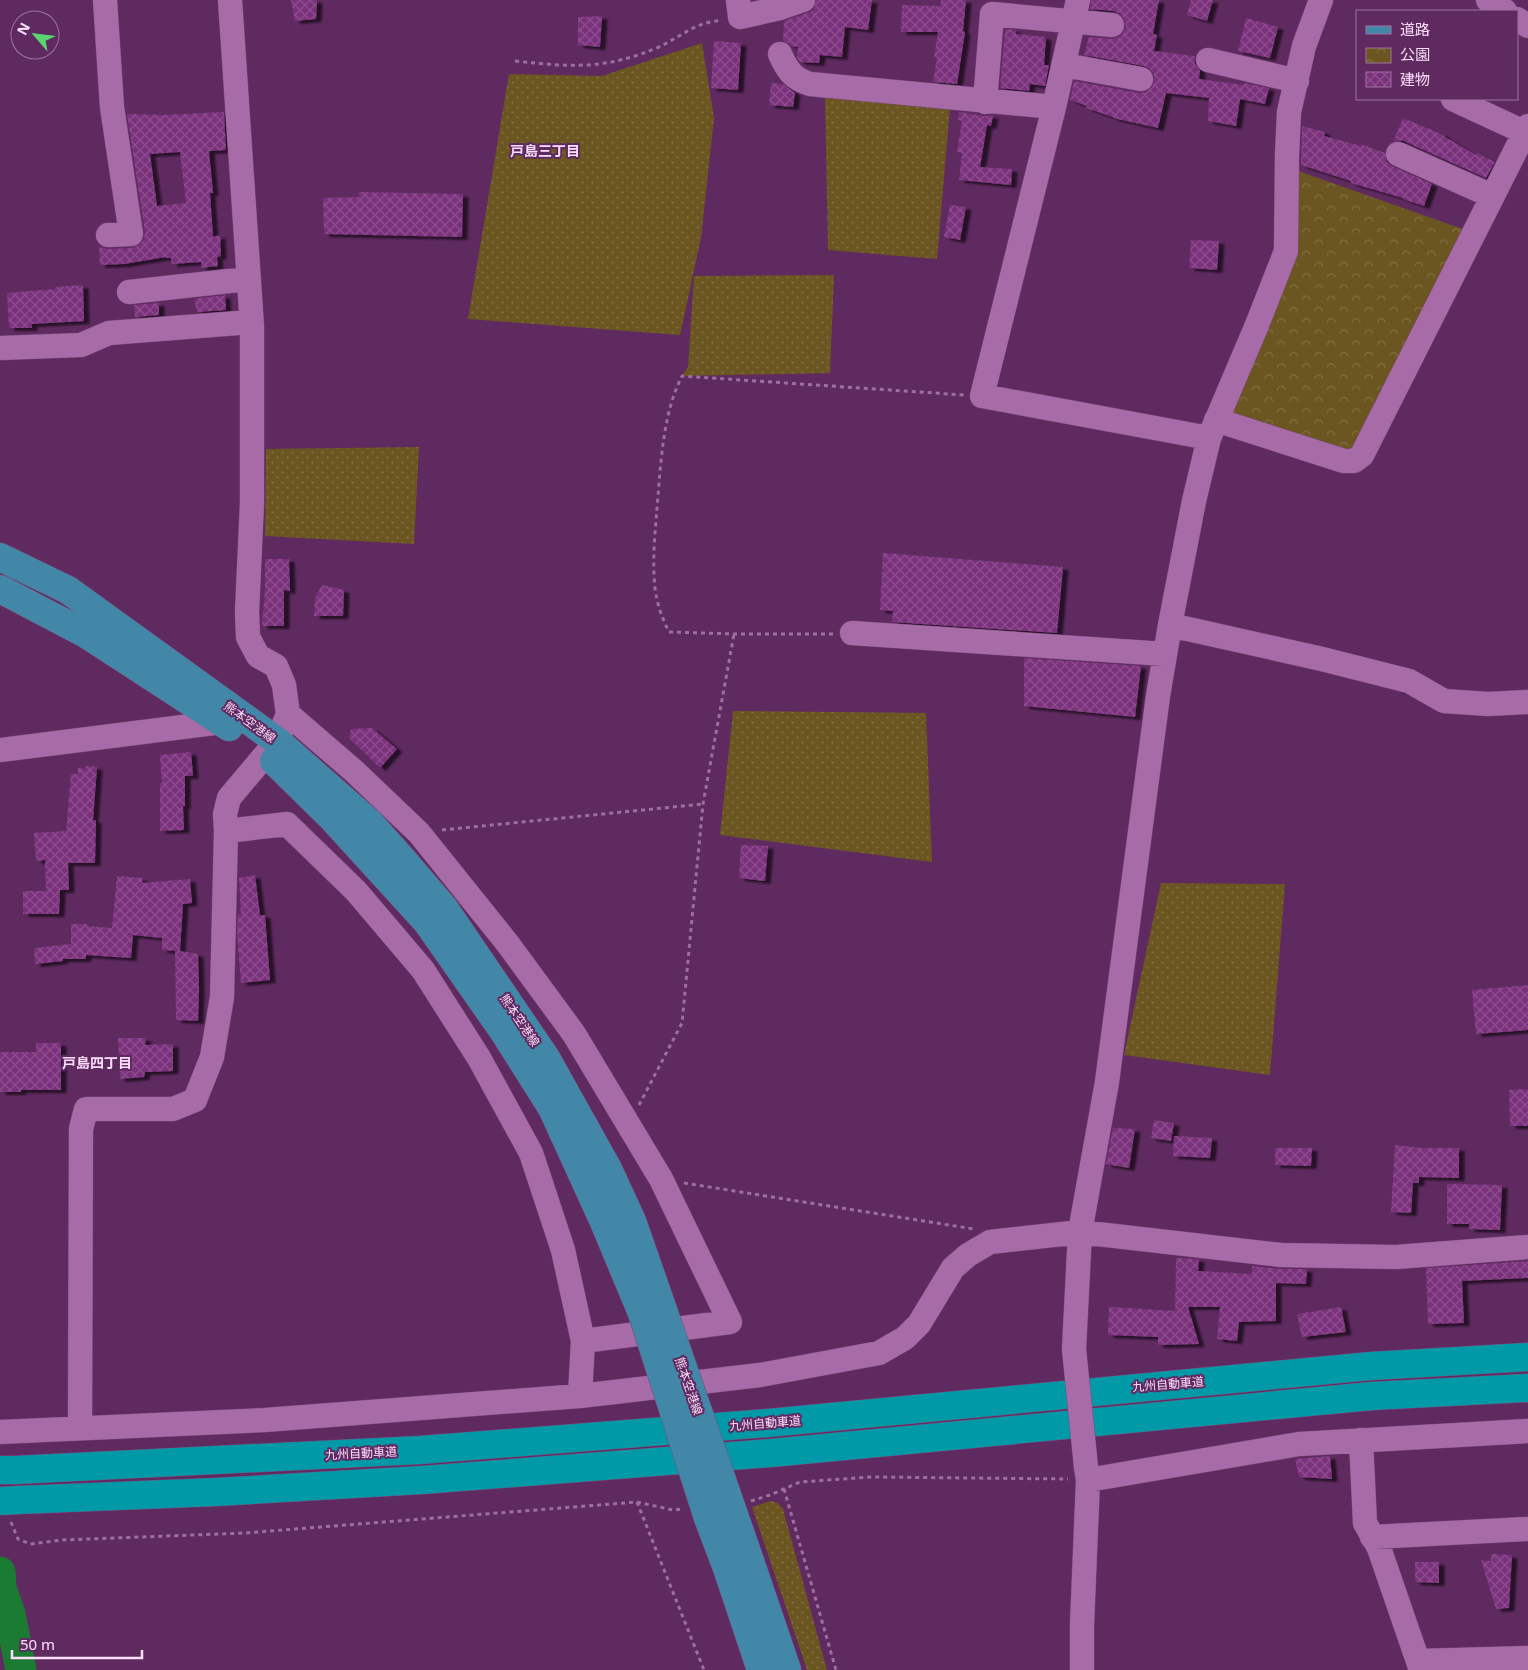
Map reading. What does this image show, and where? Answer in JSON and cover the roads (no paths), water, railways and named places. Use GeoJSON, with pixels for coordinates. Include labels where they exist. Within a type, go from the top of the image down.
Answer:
{"type":"FeatureCollection","features":[{"type":"Feature","properties":{"kind":"highway","name":"九州自動車道"},"geometry":{"type":"LineString","coordinates":[[7,1470],[420,1450],[768,1423],[1371,1366],[1528,1358]]}},
{"type":"Feature","properties":{"kind":"highway"},"geometry":{"type":"LineString","coordinates":[[9,1505],[422,1480],[772,1453],[1372,1396],[1528,1388]]}},
{"type":"Feature","properties":{"kind":"main road","name":"熊本空港線"},"geometry":{"type":"LineString","coordinates":[[0,557],[68,590],[370,823],[444,908],[541,1050],[608,1169],[632,1222],[652,1312],[739,1566],[787,1670]]}},
{"type":"Feature","properties":{"kind":"main road","name":"熊本空港線"},"geometry":{"type":"LineString","coordinates":[[0,589],[86,634],[192,704],[233,719]]}},
{"type":"Feature","properties":{"kind":"main road","name":"熊本空港線"},"geometry":{"type":"LineString","coordinates":[[739,1566],[761,1670]]}},
{"type":"Feature","properties":{"kind":"street"},"geometry":{"type":"LineString","coordinates":[[105,0],[112,107],[132,234],[108,235]]}},
{"type":"Feature","properties":{"kind":"street"},"geometry":{"type":"LineString","coordinates":[[80,1428],[81,1128],[86,1109],[173,1109],[195,1100],[212,1057],[222,998],[225,814],[229,798],[272,747],[288,714],[284,685],[276,666],[258,656],[248,638],[247,612],[253,430],[251,322],[230,0]]}},
{"type":"Feature","properties":{"kind":"street"},"geometry":{"type":"LineString","coordinates":[[739,8],[780,8],[802,0]]}},
{"type":"Feature","properties":{"kind":"street"},"geometry":{"type":"LineString","coordinates":[[1082,1670],[1087,1473],[1074,1349],[1080,1232],[1108,1082],[1158,696],[1194,501],[1213,429],[1286,251],[1287,146],[1290,112],[1304,46],[1321,0]]}},
{"type":"Feature","properties":{"kind":"street"},"geometry":{"type":"LineString","coordinates":[[1488,0],[1503,10]]}},
{"type":"Feature","properties":{"kind":"street"},"geometry":{"type":"LineString","coordinates":[[1076,10],[1054,107],[982,396],[1213,429],[1344,461],[1354,461],[1362,455],[1526,129],[1455,100]]}},
{"type":"Feature","properties":{"kind":"street"},"geometry":{"type":"LineString","coordinates":[[985,102],[992,14],[1076,10],[1112,25]]}},
{"type":"Feature","properties":{"kind":"street"},"geometry":{"type":"LineString","coordinates":[[780,54],[789,72],[795,78],[810,84],[1054,107]]}},
{"type":"Feature","properties":{"kind":"street"},"geometry":{"type":"LineString","coordinates":[[1208,60],[1297,81]]}},
{"type":"Feature","properties":{"kind":"street"},"geometry":{"type":"LineString","coordinates":[[1064,65],[1141,79]]}},
{"type":"Feature","properties":{"kind":"street"},"geometry":{"type":"LineString","coordinates":[[1398,154],[1492,196]]}},
{"type":"Feature","properties":{"kind":"street"},"geometry":{"type":"LineString","coordinates":[[129,292],[248,280]]}},
{"type":"Feature","properties":{"kind":"street"},"geometry":{"type":"LineString","coordinates":[[0,348],[82,345],[109,333],[251,322]]}},
{"type":"Feature","properties":{"kind":"street"},"geometry":{"type":"LineString","coordinates":[[1170,625],[1322,659],[1409,681],[1444,701],[1488,704],[1528,702]]}},
{"type":"Feature","properties":{"kind":"street"},"geometry":{"type":"LineString","coordinates":[[852,633],[1165,654]]}},
{"type":"Feature","properties":{"kind":"street"},"geometry":{"type":"LineString","coordinates":[[288,714],[354,771],[419,833],[508,944],[574,1034],[661,1179],[730,1322],[583,1341]]}},
{"type":"Feature","properties":{"kind":"street"},"geometry":{"type":"LineString","coordinates":[[0,750],[233,719]]}},
{"type":"Feature","properties":{"kind":"street"},"geometry":{"type":"LineString","coordinates":[[226,830],[287,824],[356,891],[423,970],[479,1058],[531,1153],[563,1250],[583,1341],[580,1396]]}},
{"type":"Feature","properties":{"kind":"street"},"geometry":{"type":"LineString","coordinates":[[0,1432],[265,1420],[580,1396],[760,1375],[879,1354],[905,1338],[919,1324],[953,1268],[968,1255],[990,1242],[1080,1232],[1281,1255],[1396,1257],[1528,1247]]}},
{"type":"Feature","properties":{"kind":"street"},"geometry":{"type":"LineString","coordinates":[[1087,1473],[1299,1444],[1528,1431]]}},
{"type":"Feature","properties":{"kind":"street"},"geometry":{"type":"LineString","coordinates":[[1361,1440],[1365,1523],[1379,1548],[1420,1665],[1528,1658]]}},
{"type":"Feature","properties":{"kind":"street"},"geometry":{"type":"LineString","coordinates":[[1372,1537],[1528,1529]]}},
{"type":"Feature","properties":{"kind":"waterway"},"geometry":{"type":"LineString","coordinates":[[0,1572],[1,1588],[10,1614],[21,1670]]}},
{"type":"Feature","properties":{"kind":"district","name":"戸島三丁目"},"geometry":{"type":"Point","coordinates":[545,150]}},
{"type":"Feature","properties":{"kind":"district","name":"戸島四丁目"},"geometry":{"type":"Point","coordinates":[97,1062]}}]}
